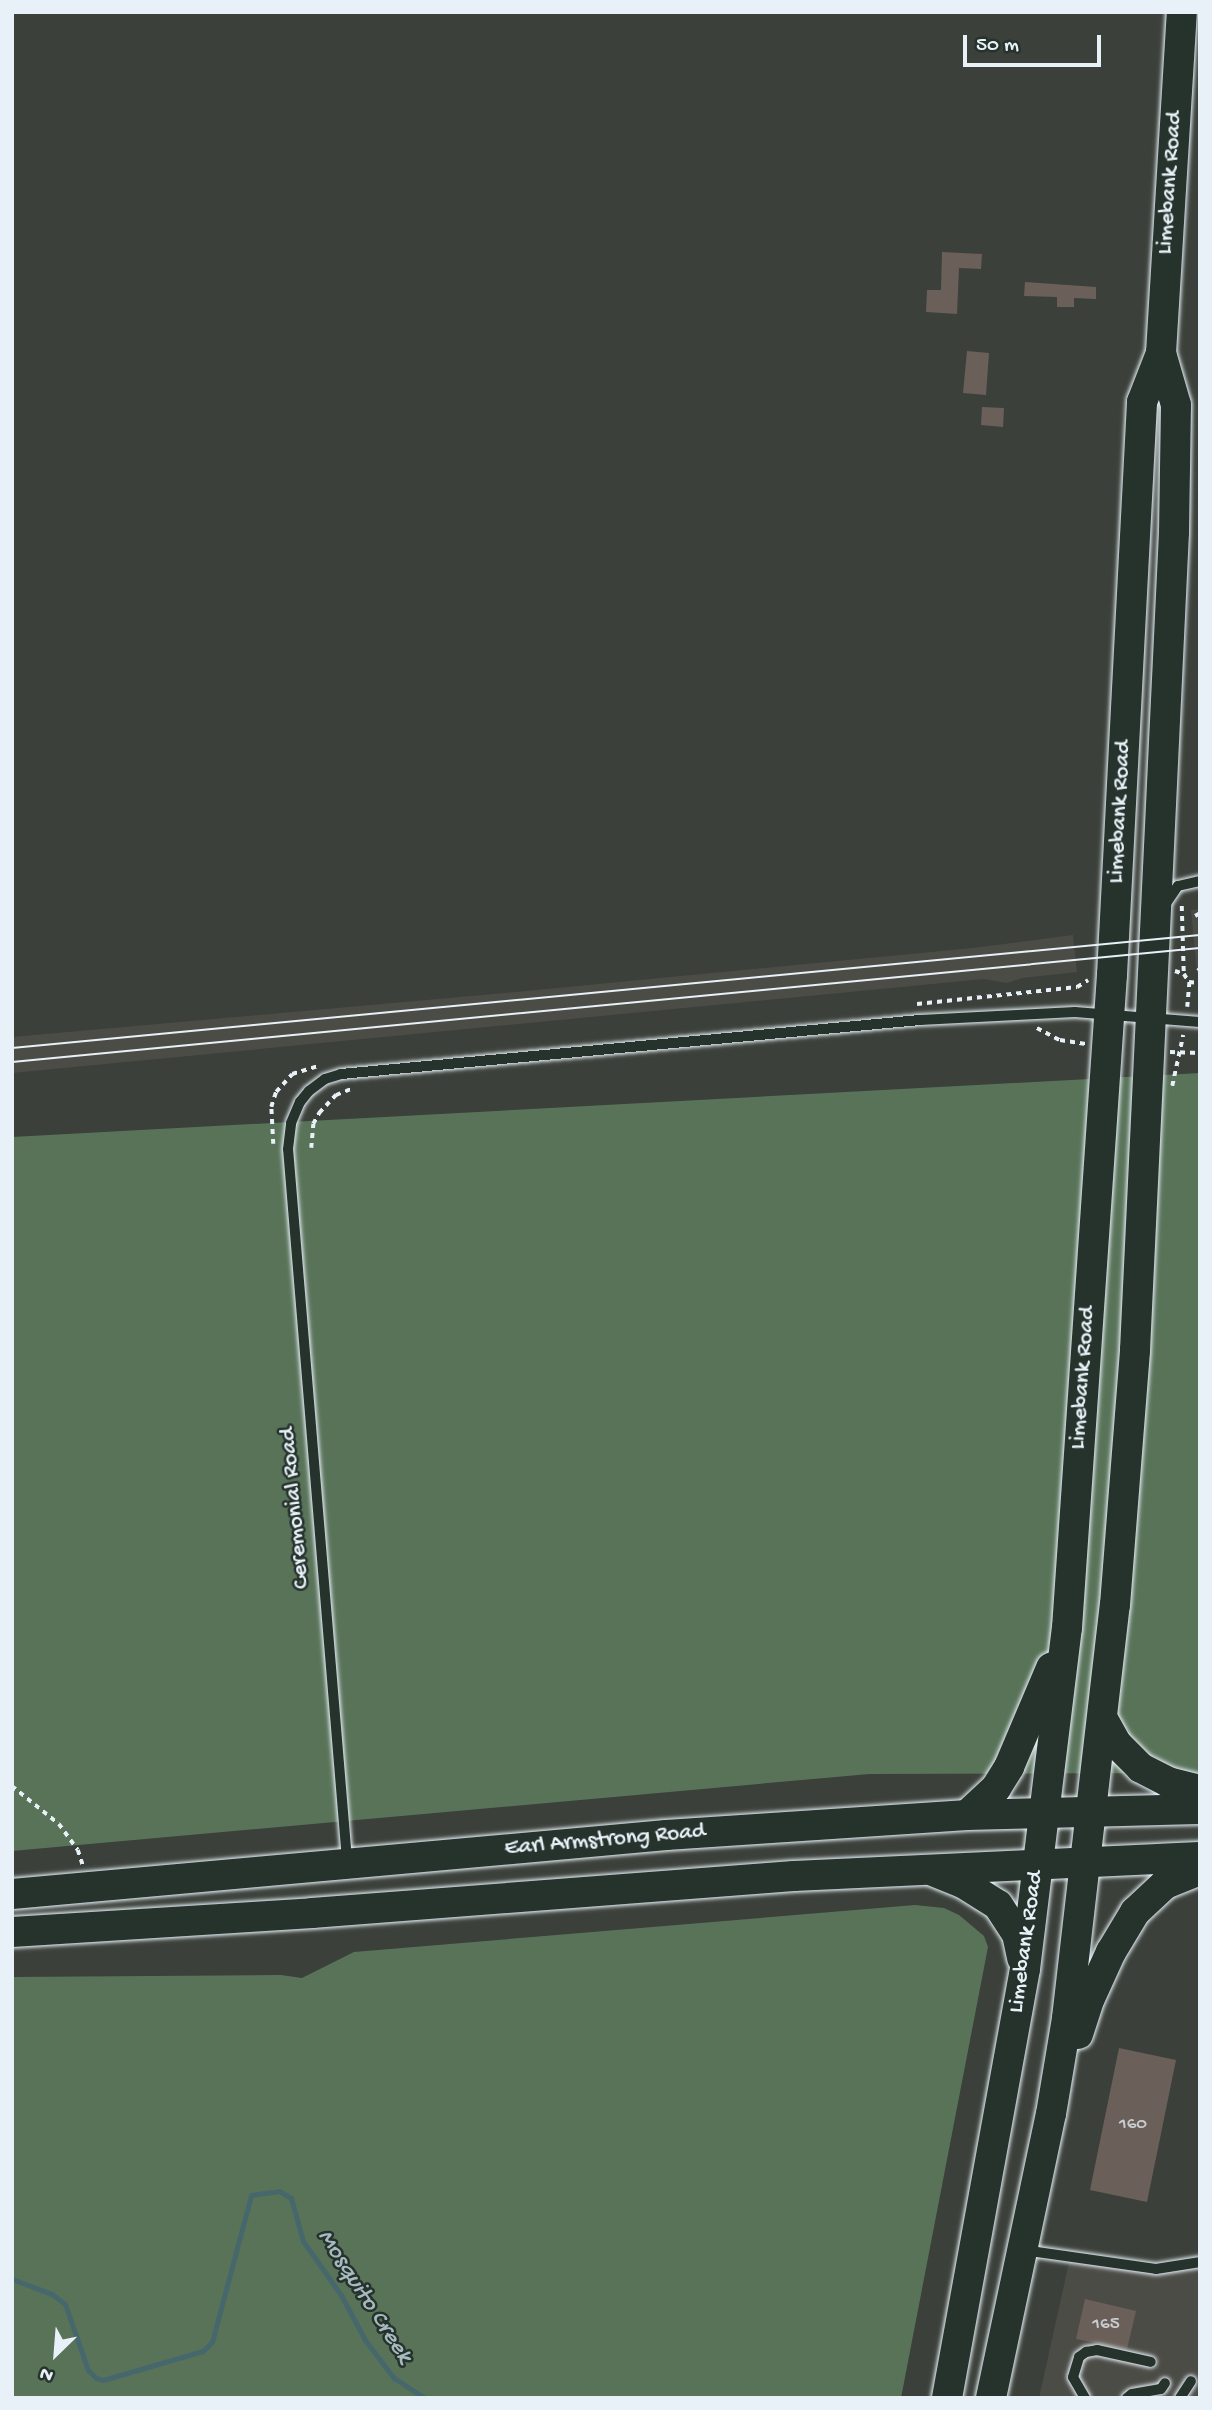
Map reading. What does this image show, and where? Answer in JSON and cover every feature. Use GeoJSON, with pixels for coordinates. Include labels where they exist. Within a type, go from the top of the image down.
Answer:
{"type":"FeatureCollection","features":[{"type":"Feature","properties":{"kind":"main road","name":"Limebank Road"},"geometry":{"type":"LineString","coordinates":[[947,2398],[1025,1969],[1067,1628],[1109,1013],[1142,402],[1161,353],[1182,12]]}},
{"type":"Feature","properties":{"kind":"main road","name":"Limebank Road"},"geometry":{"type":"LineString","coordinates":[[991,2398],[1051,2114],[1087,1861],[1104,1721],[1135,1350],[1174,546],[1176,418],[1170,380],[1161,353]]}},
{"type":"Feature","properties":{"kind":"main road"},"geometry":{"type":"LineString","coordinates":[[967,1815],[996,1788],[1009,1768],[1031,1723],[1067,1628]]}},
{"type":"Feature","properties":{"kind":"main road"},"geometry":{"type":"LineString","coordinates":[[1104,1721],[1116,1744],[1141,1768],[1168,1782],[1200,1790]]}},
{"type":"Feature","properties":{"kind":"main road","name":"Earl Armstrong Road"},"geometry":{"type":"LineString","coordinates":[[12,1894],[608,1839],[967,1815],[1200,1809]]}},
{"type":"Feature","properties":{"kind":"main road"},"geometry":{"type":"LineString","coordinates":[[12,1931],[923,1868],[1200,1857]]}},
{"type":"Feature","properties":{"kind":"main road"},"geometry":{"type":"LineString","coordinates":[[923,1868],[964,1883],[998,1905],[1017,1934],[1025,1969]]}},
{"type":"Feature","properties":{"kind":"main road"},"geometry":{"type":"LineString","coordinates":[[1051,2114],[1090,1998],[1111,1952],[1135,1912],[1165,1884],[1200,1870]]}},
{"type":"Feature","properties":{"kind":"lane"},"geometry":{"type":"LineString","coordinates":[[1155,930],[1166,903],[1182,884],[1200,881]]}},
{"type":"Feature","properties":{"kind":"lane","name":"Ceremonial Road"},"geometry":{"type":"LineString","coordinates":[[347,1863],[288,1149],[291,1123],[303,1096],[325,1079],[341,1074],[920,1020],[1075,1012],[1200,1022]]}},
{"type":"Feature","properties":{"kind":"lane"},"geometry":{"type":"LineString","coordinates":[[1022,2250],[1156,2269],[1200,2262]]}},
{"type":"Feature","properties":{"kind":"lane"},"geometry":{"type":"LineString","coordinates":[[1085,2398],[1073,2377],[1079,2357],[1086,2352],[1097,2350],[1151,2361]]}},
{"type":"Feature","properties":{"kind":"lane"},"geometry":{"type":"LineString","coordinates":[[1180,2398],[1191,2381]]}},
{"type":"Feature","properties":{"kind":"lane"},"geometry":{"type":"LineString","coordinates":[[1127,2398],[1160,2389],[1165,2383]]}},
{"type":"Feature","properties":{"kind":"path"},"geometry":{"type":"LineString","coordinates":[[1182,884],[1184,974],[1189,982],[1189,990]]}},
{"type":"Feature","properties":{"kind":"path"},"geometry":{"type":"LineString","coordinates":[[1178,971],[1184,974]]}},
{"type":"Feature","properties":{"kind":"path"},"geometry":{"type":"LineString","coordinates":[[1189,982],[1200,983]]}},
{"type":"Feature","properties":{"kind":"path"},"geometry":{"type":"LineString","coordinates":[[1030,1027],[1060,1040],[1094,1045]]}},
{"type":"Feature","properties":{"kind":"path"},"geometry":{"type":"LineString","coordinates":[[1162,1051],[1200,1053]]}},
{"type":"Feature","properties":{"kind":"path"},"geometry":{"type":"LineString","coordinates":[[311,1148],[313,1124],[326,1103],[336,1095],[357,1088]]}},
{"type":"Feature","properties":{"kind":"path"},"geometry":{"type":"LineString","coordinates":[[12,1786],[59,1824],[78,1850],[90,1887]]}},
{"type":"Feature","properties":{"kind":"shaded area"},"geometry":{"type":"Polygon","coordinates":[[[1200,909],[1200,973],[1197,973],[1191,910],[1200,909]]]}},
{"type":"Feature","properties":{"kind":"shaded area"},"geometry":{"type":"Polygon","coordinates":[[[1073,935],[1077,972],[1022,978],[1007,983],[984,979],[12,1073],[12,1037],[505,993],[973,948],[1073,935]]]}},
{"type":"Feature","properties":{"kind":"shaded area"},"geometry":{"type":"Polygon","coordinates":[[[1070,2258],[1156,2269],[1200,2262],[1200,2398],[1039,2398],[1070,2258]]]}},
{"type":"Feature","properties":{"kind":"green space"},"geometry":{"type":"Polygon","coordinates":[[[1200,1073],[1200,1773],[869,1774],[12,1851],[12,1137],[1200,1073]]]}},
{"type":"Feature","properties":{"kind":"green space"},"geometry":{"type":"Polygon","coordinates":[[[915,1905],[944,1908],[959,1915],[984,1936],[988,1947],[901,2398],[12,2398],[12,1977],[281,1975],[302,1978],[354,1952],[915,1905]]]}},
{"type":"Feature","properties":{"kind":"building"},"geometry":{"type":"Polygon","coordinates":[[[942,252],[982,254],[981,269],[959,268],[957,314],[926,312],[927,290],[941,290],[942,252]]]}},
{"type":"Feature","properties":{"kind":"building"},"geometry":{"type":"Polygon","coordinates":[[[1025,282],[1096,287],[1096,299],[1074,298],[1074,307],[1057,307],[1057,297],[1024,296],[1025,282]]]}},
{"type":"Feature","properties":{"kind":"building"},"geometry":{"type":"Polygon","coordinates":[[[967,351],[989,353],[986,395],[963,393],[967,351]]]}},
{"type":"Feature","properties":{"kind":"building"},"geometry":{"type":"Polygon","coordinates":[[[982,407],[1004,408],[1003,427],[981,425],[982,407]]]}},
{"type":"Feature","properties":{"kind":"building"},"geometry":{"type":"Polygon","coordinates":[[[1119,2048],[1176,2060],[1147,2202],[1090,2190],[1119,2048]]]}},
{"type":"Feature","properties":{"kind":"building"},"geometry":{"type":"Polygon","coordinates":[[[1085,2299],[1136,2311],[1127,2349],[1076,2339],[1085,2299]]]}},
{"type":"Feature","properties":{"kind":"waterway","name":"Mosquito Creek"},"geometry":{"type":"LineString","coordinates":[[12,2279],[52,2294],[65,2304],[88,2370],[96,2378],[103,2380],[203,2351],[212,2342],[251,2195],[279,2191],[291,2198],[303,2241],[341,2295],[365,2340],[394,2378],[425,2398]]}},
{"type":"Feature","properties":{"kind":"tram line"},"geometry":{"type":"LineString","coordinates":[[12,1048],[1200,935]]}},
{"type":"Feature","properties":{"kind":"tram line"},"geometry":{"type":"LineString","coordinates":[[12,1062],[1200,948]]}}]}
